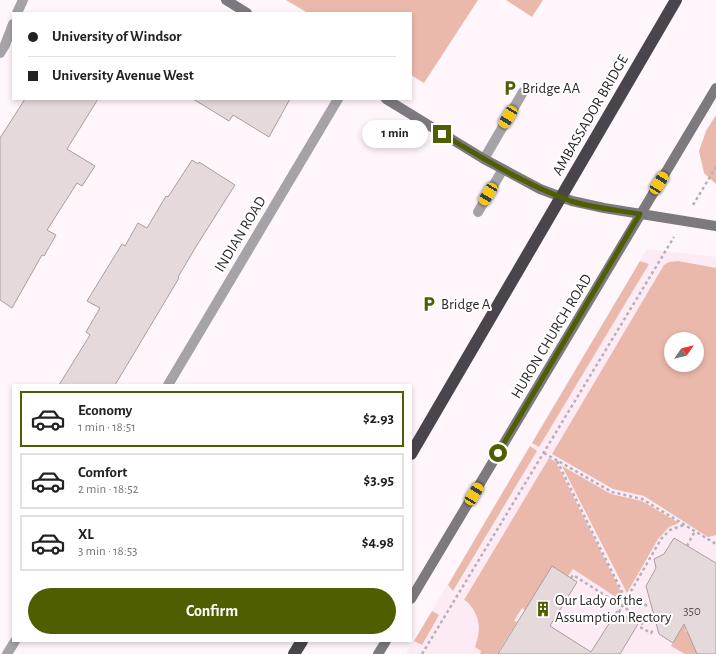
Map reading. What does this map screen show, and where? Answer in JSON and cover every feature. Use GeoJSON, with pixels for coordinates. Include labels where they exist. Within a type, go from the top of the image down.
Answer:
{"type":"FeatureCollection","features":[{"type":"Feature","properties":{"kind":"highway","name":"AMBASSADOR BRIDGE"},"geometry":{"type":"LineString","coordinates":[[412,452],[676,0]]}},
{"type":"Feature","properties":{"kind":"highway"},"geometry":{"type":"LineString","coordinates":[[294,654],[301,642]]}},
{"type":"Feature","properties":{"kind":"street"},"geometry":{"type":"LineString","coordinates":[[17,12],[23,0]]}},
{"type":"Feature","properties":{"kind":"street"},"geometry":{"type":"LineString","coordinates":[[226,0],[245,12]]}},
{"type":"Feature","properties":{"kind":"street"},"geometry":{"type":"LineString","coordinates":[[0,53],[12,26]]}},
{"type":"Feature","properties":{"kind":"street","name":"HURON CHURCH ROAD"},"geometry":{"type":"LineString","coordinates":[[412,597],[716,88]]}},
{"type":"Feature","properties":{"kind":"street"},"geometry":{"type":"LineString","coordinates":[[484,159],[523,92]]}},
{"type":"Feature","properties":{"kind":"street","name":"INDIAN ROAD"},"geometry":{"type":"LineString","coordinates":[[169,384],[337,100]]}},
{"type":"Feature","properties":{"kind":"street"},"geometry":{"type":"LineString","coordinates":[[388,100],[484,159],[540,189],[572,201],[716,226]]}},
{"type":"Feature","properties":{"kind":"street"},"geometry":{"type":"LineString","coordinates":[[478,212],[503,169]]}},
{"type":"Feature","properties":{"kind":"street"},"geometry":{"type":"LineString","coordinates":[[7,654],[14,642]]}},
{"type":"Feature","properties":{"kind":"street"},"geometry":{"type":"LineString","coordinates":[[378,654],[385,642]]}},
{"type":"Feature","properties":{"kind":"path"},"geometry":{"type":"LineString","coordinates":[[709,178],[716,167]]}},
{"type":"Feature","properties":{"kind":"path"},"geometry":{"type":"LineString","coordinates":[[422,654],[664,255]]}},
{"type":"Feature","properties":{"kind":"path"},"geometry":{"type":"LineString","coordinates":[[544,453],[612,492],[642,499],[716,544]]}},
{"type":"Feature","properties":{"kind":"path"},"geometry":{"type":"LineString","coordinates":[[557,461],[626,600]]}},
{"type":"Feature","properties":{"kind":"path"},"geometry":{"type":"LineString","coordinates":[[619,612],[661,539],[670,530],[684,525]]}},
{"type":"Feature","properties":{"kind":"path"},"geometry":{"type":"LineString","coordinates":[[687,546],[695,531]]}},
{"type":"Feature","properties":{"kind":"path"},"geometry":{"type":"LineString","coordinates":[[571,578],[573,575],[644,620],[640,627],[651,633],[653,630]]}},
{"type":"Feature","properties":{"kind":"path"},"geometry":{"type":"LineString","coordinates":[[629,595],[647,606]]}},
{"type":"Feature","properties":{"kind":"shaded area"},"geometry":{"type":"Polygon","coordinates":[[[286,0],[478,0],[424,83],[412,76],[412,12],[306,12],[286,0]]]}},
{"type":"Feature","properties":{"kind":"shaded area"},"geometry":{"type":"Polygon","coordinates":[[[506,0],[543,0],[532,17],[506,0]]]}},
{"type":"Feature","properties":{"kind":"shaded area"},"geometry":{"type":"Polygon","coordinates":[[[716,115],[716,184],[704,173],[699,151],[706,131],[716,115]]]}},
{"type":"Feature","properties":{"kind":"shaded area"},"geometry":{"type":"Polygon","coordinates":[[[647,249],[716,257],[716,654],[406,654],[647,249]]]}},
{"type":"Feature","properties":{"kind":"shaded area"},"geometry":{"type":"Polygon","coordinates":[[[640,261],[649,264],[539,447],[532,443],[640,261]]]}},
{"type":"Feature","properties":{"kind":"shaded area"},"geometry":{"type":"Polygon","coordinates":[[[678,261],[716,268],[716,535],[708,537],[644,496],[613,489],[552,454],[664,265],[669,262],[678,261]]]}},
{"type":"Feature","properties":{"kind":"shaded area"},"geometry":{"type":"Polygon","coordinates":[[[530,446],[537,451],[453,591],[448,585],[530,446]]]}},
{"type":"Feature","properties":{"kind":"shaded area"},"geometry":{"type":"Polygon","coordinates":[[[549,458],[556,462],[624,598],[622,601],[573,569],[568,576],[525,610],[522,608],[514,621],[517,622],[499,651],[501,654],[480,654],[481,651],[475,647],[479,632],[476,614],[470,605],[464,600],[549,458]]]}},
{"type":"Feature","properties":{"kind":"shaded area"},"geometry":{"type":"Polygon","coordinates":[[[562,466],[611,494],[642,501],[679,523],[669,527],[658,539],[627,593],[562,466]]]}},
{"type":"Feature","properties":{"kind":"shaded area"},"geometry":{"type":"Polygon","coordinates":[[[432,611],[439,615],[422,645],[414,641],[432,611]]]}},
{"type":"Feature","properties":{"kind":"shaded area"},"geometry":{"type":"Polygon","coordinates":[[[689,616],[692,618],[685,631],[697,638],[697,654],[685,654],[671,646],[689,616]]]}},
{"type":"Feature","properties":{"kind":"building"},"geometry":{"type":"Polygon","coordinates":[[[24,100],[97,100],[67,149],[95,166],[82,186],[77,183],[47,230],[56,235],[44,256],[42,255],[12,308],[0,300],[0,138],[24,100]]]}},
{"type":"Feature","properties":{"kind":"building"},"geometry":{"type":"Polygon","coordinates":[[[195,100],[289,100],[269,137],[233,115],[229,121],[195,100]]]}},
{"type":"Feature","properties":{"kind":"building"},"geometry":{"type":"Polygon","coordinates":[[[192,160],[198,164],[199,162],[235,185],[197,245],[116,384],[60,384],[90,335],[86,332],[100,308],[87,301],[122,244],[125,246],[138,223],[147,228],[166,196],[168,197],[192,160]]]}},
{"type":"Feature","properties":{"kind":"building"},"geometry":{"type":"Polygon","coordinates":[[[674,538],[716,563],[716,654],[697,654],[684,624],[673,643],[659,634],[646,586],[656,568],[654,559],[664,554],[674,538]]]}},
{"type":"Feature","properties":{"kind":"building","name":"Our Lady of the Assumption Rectory"},"geometry":{"type":"Polygon","coordinates":[[[552,566],[577,582],[550,626],[591,652],[617,611],[638,624],[620,654],[498,654],[552,566]]]}},
{"type":"Feature","properties":{"kind":"place","name":"Bridge AA"},"geometry":{"type":"Point","coordinates":[510,88]}},
{"type":"Feature","properties":{"kind":"place","name":"Bridge A"},"geometry":{"type":"Point","coordinates":[429,304]}},
{"type":"Feature","properties":{"kind":"place","name":"Our Lady of the Assumption Rectory"},"geometry":{"type":"Point","coordinates":[543,609]}},
{"type":"Feature","properties":{"kind":"route"},"geometry":{"type":"LineString","coordinates":[[442,134],[484,159],[540,189],[572,201],[640,214],[498,453]]}}]}
